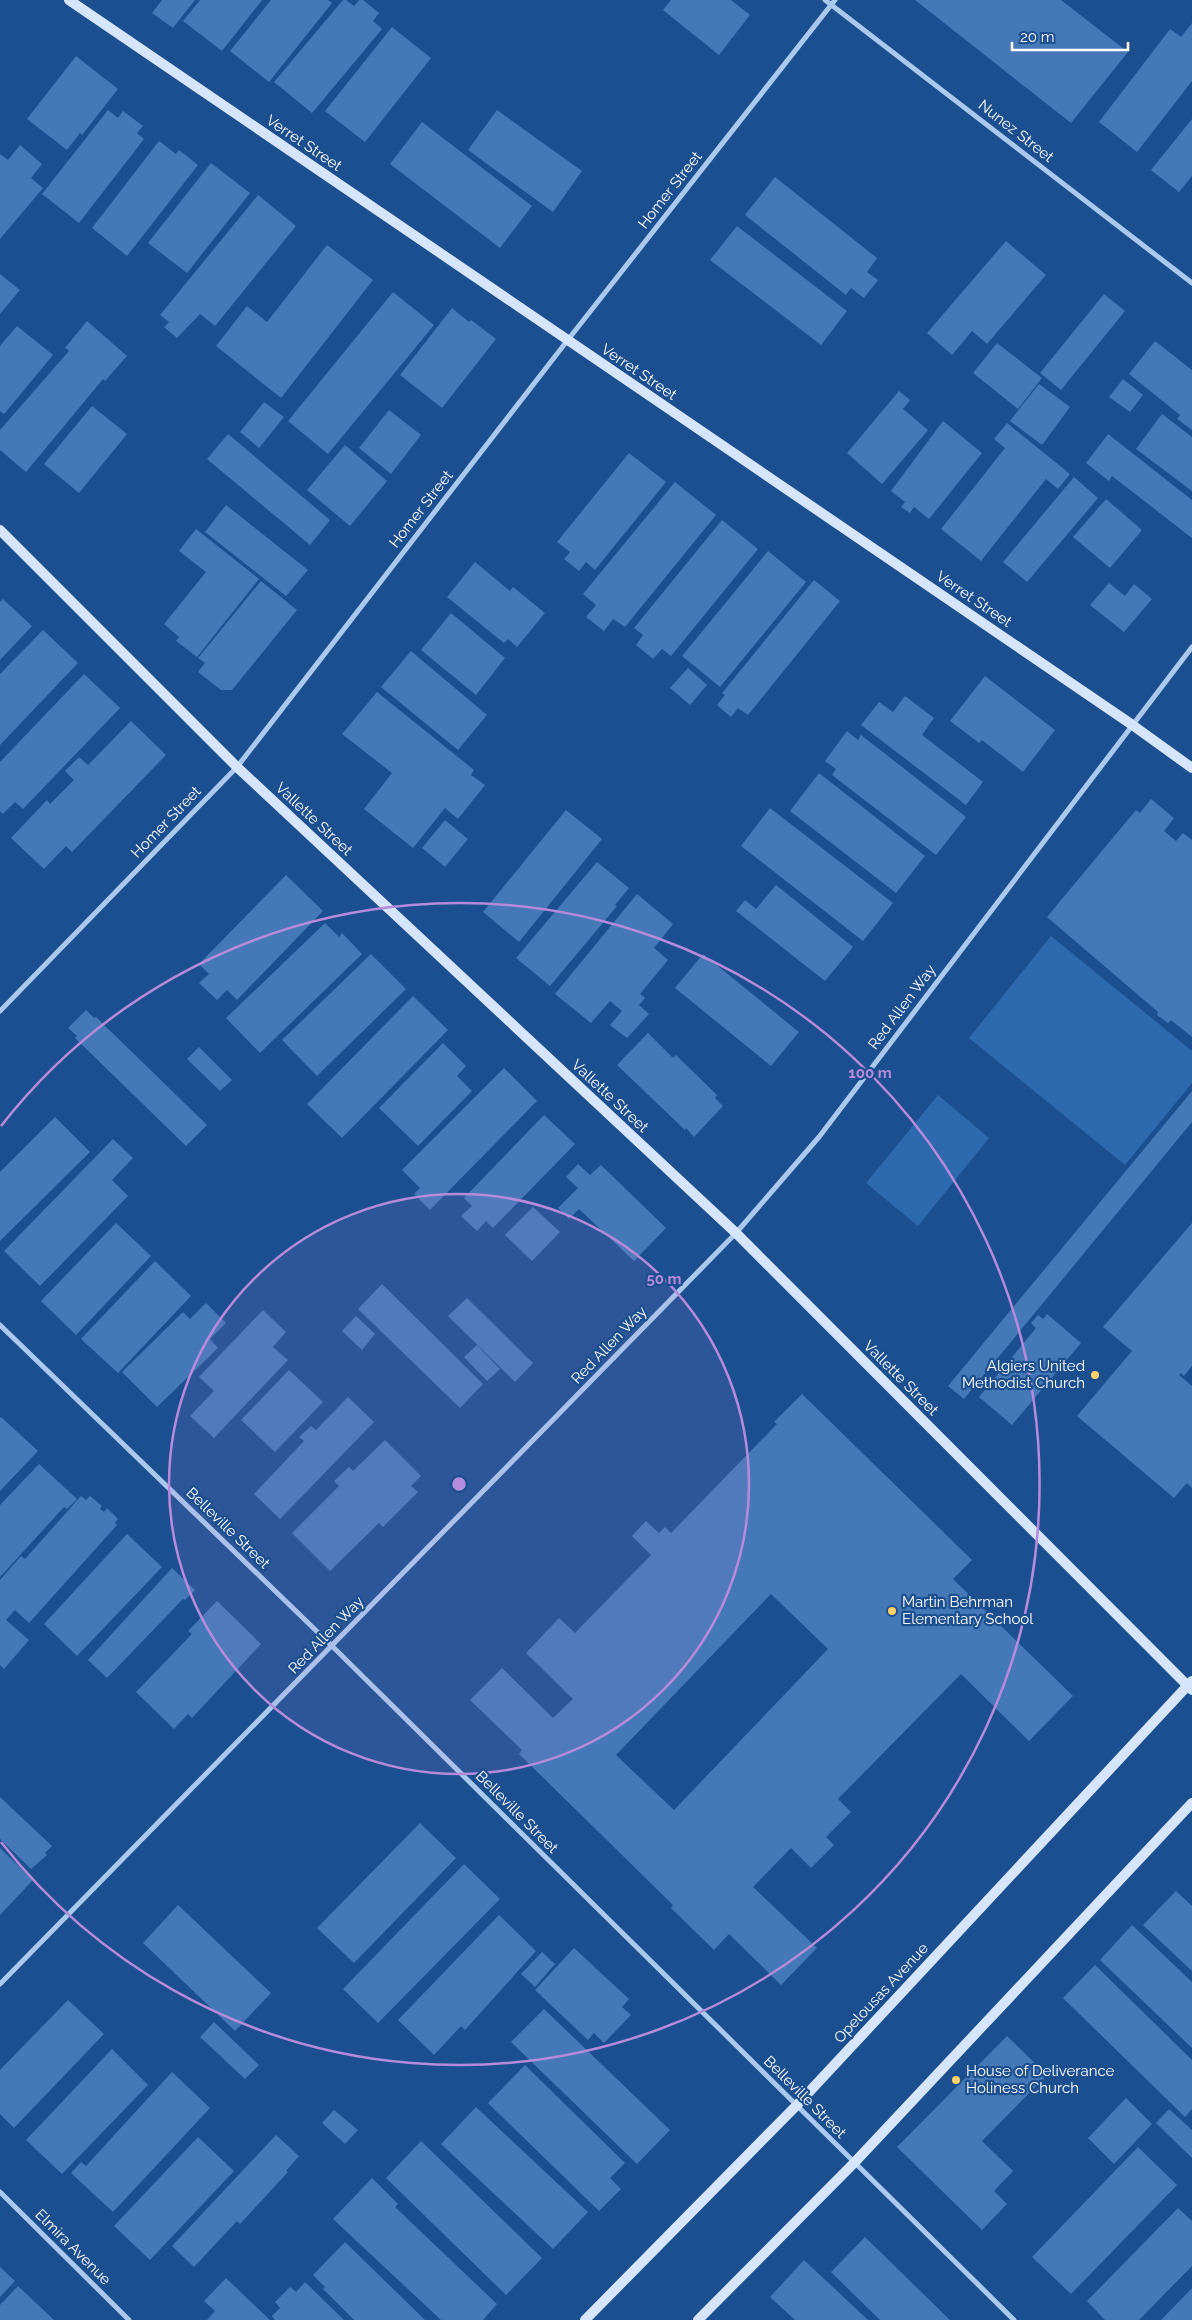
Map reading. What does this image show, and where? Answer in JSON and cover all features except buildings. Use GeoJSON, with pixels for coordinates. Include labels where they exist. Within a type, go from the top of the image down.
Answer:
{"type":"FeatureCollection","features":[{"type":"Feature","properties":{"kind":"street","name":"Verret Street"},"geometry":{"type":"LineString","coordinates":[[69,0],[1131,724],[1192,768]]}},
{"type":"Feature","properties":{"kind":"street","name":"Nunez Street"},"geometry":{"type":"LineString","coordinates":[[825,0],[833,2],[1192,283]]}},
{"type":"Feature","properties":{"kind":"street","name":"Homer Street"},"geometry":{"type":"LineString","coordinates":[[0,1011],[237,767],[833,2]]}},
{"type":"Feature","properties":{"kind":"street","name":"Vallette Street"},"geometry":{"type":"LineString","coordinates":[[0,530],[237,767],[736,1234],[1191,1686]]}},
{"type":"Feature","properties":{"kind":"street","name":"Red Allen Way"},"geometry":{"type":"LineString","coordinates":[[0,1984],[736,1234],[819,1138],[1192,646]]}},
{"type":"Feature","properties":{"kind":"street","name":"Belleville Street"},"geometry":{"type":"LineString","coordinates":[[0,1325],[332,1646],[1014,2320]]}},
{"type":"Feature","properties":{"kind":"street","name":"Opelousas Avenue"},"geometry":{"type":"LineString","coordinates":[[585,2320],[796,2106],[1191,1686]]}},
{"type":"Feature","properties":{"kind":"street"},"geometry":{"type":"LineString","coordinates":[[698,2320],[854,2163],[1192,1803]]}},
{"type":"Feature","properties":{"kind":"street","name":"Elmira Avenue"},"geometry":{"type":"LineString","coordinates":[[0,2192],[129,2320]]}},
{"type":"Feature","properties":{"kind":"shaded area"},"geometry":{"type":"Polygon","coordinates":[[[1051,936],[1192,1051],[1192,1083],[1125,1165],[969,1038],[1051,936]]]}},
{"type":"Feature","properties":{"kind":"shaded area"},"geometry":{"type":"Polygon","coordinates":[[[938,1095],[989,1138],[918,1226],[866,1183],[938,1095]]]}},
{"type":"Feature","properties":{"kind":"place","name":"Algiers United Methodist Church"},"geometry":{"type":"Point","coordinates":[1095,1375]}},
{"type":"Feature","properties":{"kind":"place","name":"Martin Behrman Elementary School"},"geometry":{"type":"Point","coordinates":[892,1611]}},
{"type":"Feature","properties":{"kind":"place","name":"House of Deliverance Holiness Church"},"geometry":{"type":"Point","coordinates":[956,2080]}}]}
